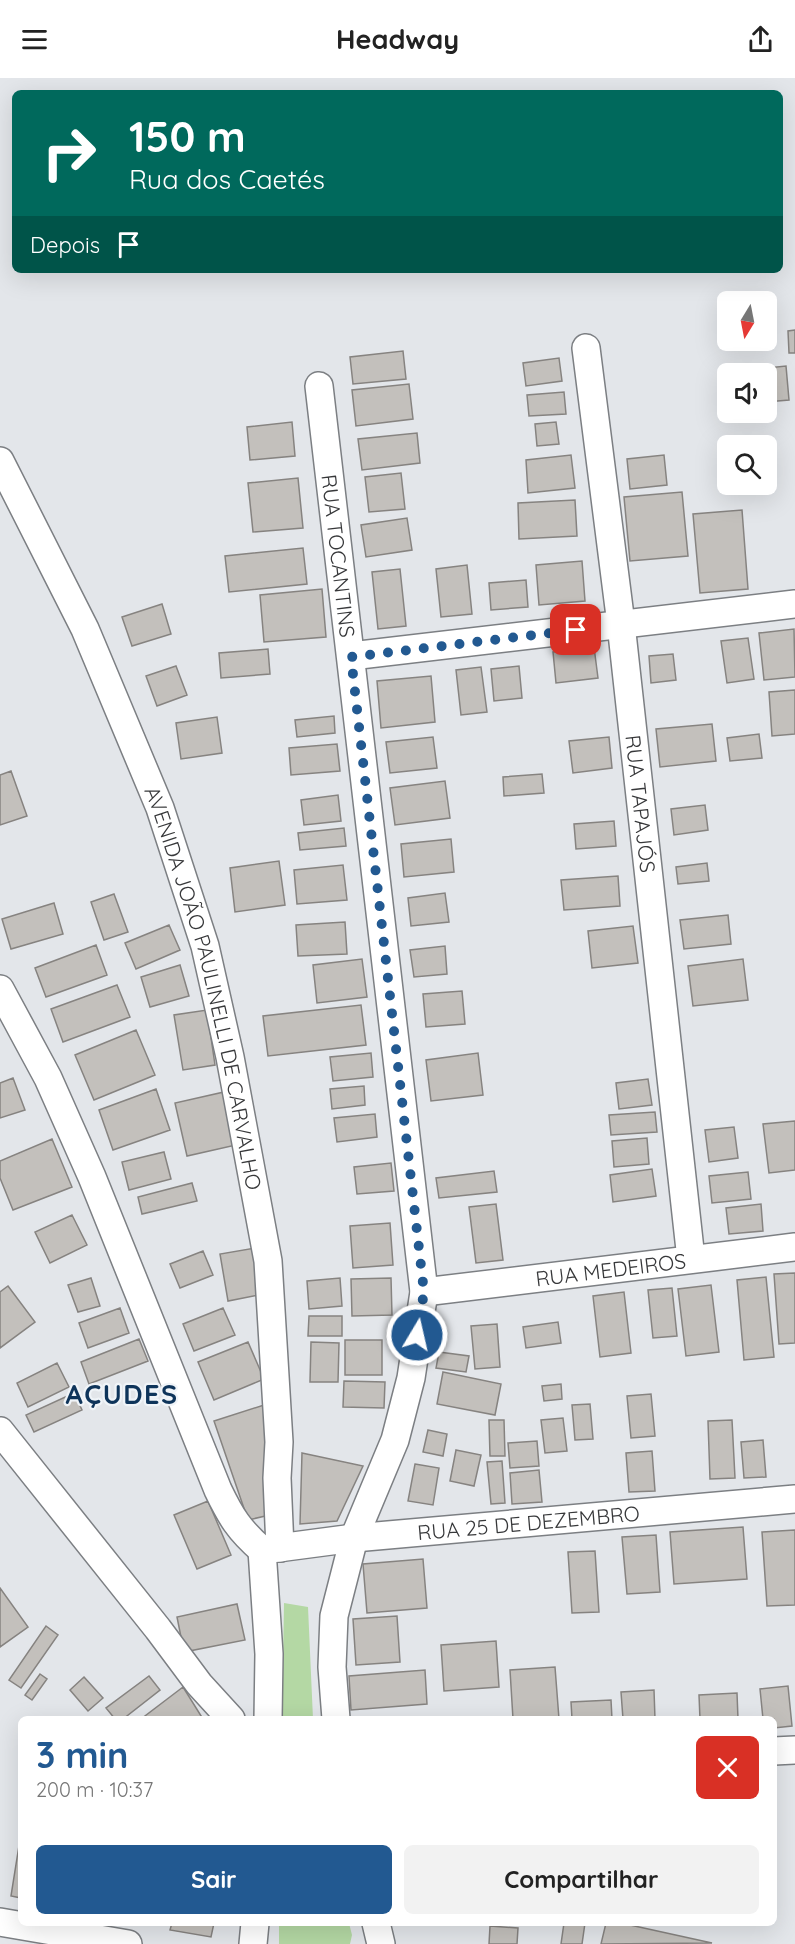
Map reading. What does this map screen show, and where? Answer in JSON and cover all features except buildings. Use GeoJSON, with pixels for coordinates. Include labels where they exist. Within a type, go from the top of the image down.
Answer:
{"type":"FeatureCollection","features":[{"type":"Feature","properties":{"kind":"street","name":"RUA TAPAJÓS"},"geometry":{"type":"LineString","coordinates":[[586,348],[621,624],[691,1259]]}},
{"type":"Feature","properties":{"kind":"street","name":"RUA TOCANTINS"},"geometry":{"type":"LineString","coordinates":[[319,386],[424,1292],[411,1378],[395,1440],[354,1538],[334,1616],[332,1666],[336,1716]]}},
{"type":"Feature","properties":{"kind":"street","name":"AVENIDA JOÃO PAULINELLI DE CARVALHO"},"geometry":{"type":"LineString","coordinates":[[0,461],[85,629],[160,808],[205,946],[230,1057],[268,1261],[279,1442],[271,1549],[268,1716]]}},
{"type":"Feature","properties":{"kind":"street"},"geometry":{"type":"LineString","coordinates":[[351,657],[795,604]]}},
{"type":"Feature","properties":{"kind":"street"},"geometry":{"type":"LineString","coordinates":[[0,989],[48,1078],[92,1177],[218,1490],[232,1519],[244,1534],[271,1549]]}},
{"type":"Feature","properties":{"kind":"street","name":"RUA MEDEIROS"},"geometry":{"type":"LineString","coordinates":[[424,1292],[795,1247]]}},
{"type":"Feature","properties":{"kind":"street"},"geometry":{"type":"LineString","coordinates":[[3,1443],[158,1629],[199,1684],[228,1716]]}},
{"type":"Feature","properties":{"kind":"street","name":"RUA 25 DE DEZEMBRO"},"geometry":{"type":"LineString","coordinates":[[271,1549],[354,1538],[795,1499]]}},
{"type":"Feature","properties":{"kind":"street"},"geometry":{"type":"LineString","coordinates":[[777,1751],[795,1750]]}},
{"type":"Feature","properties":{"kind":"street"},"geometry":{"type":"LineString","coordinates":[[0,1922],[52,1938],[128,1944]]}},
{"type":"Feature","properties":{"kind":"street"},"geometry":{"type":"LineString","coordinates":[[253,1944],[255,1926]]}},
{"type":"Feature","properties":{"kind":"street"},"geometry":{"type":"LineString","coordinates":[[377,1926],[381,1944]]}},
{"type":"Feature","properties":{"kind":"green space"},"geometry":{"type":"Polygon","coordinates":[[[284,1603],[308,1607],[313,1716],[282,1716],[284,1603]]]}},
{"type":"Feature","properties":{"kind":"green space"},"geometry":{"type":"Polygon","coordinates":[[[279,1926],[350,1926],[352,1935],[350,1944],[279,1944],[279,1926]]]}},
{"type":"Feature","properties":{"kind":"district","name":"AÇUDES"},"geometry":{"type":"Point","coordinates":[122,1394]}},
{"type":"Feature","properties":{"kind":"route"},"geometry":{"type":"LineString","coordinates":[[417,1335],[424,1292],[351,657],[576,630]]}}]}
